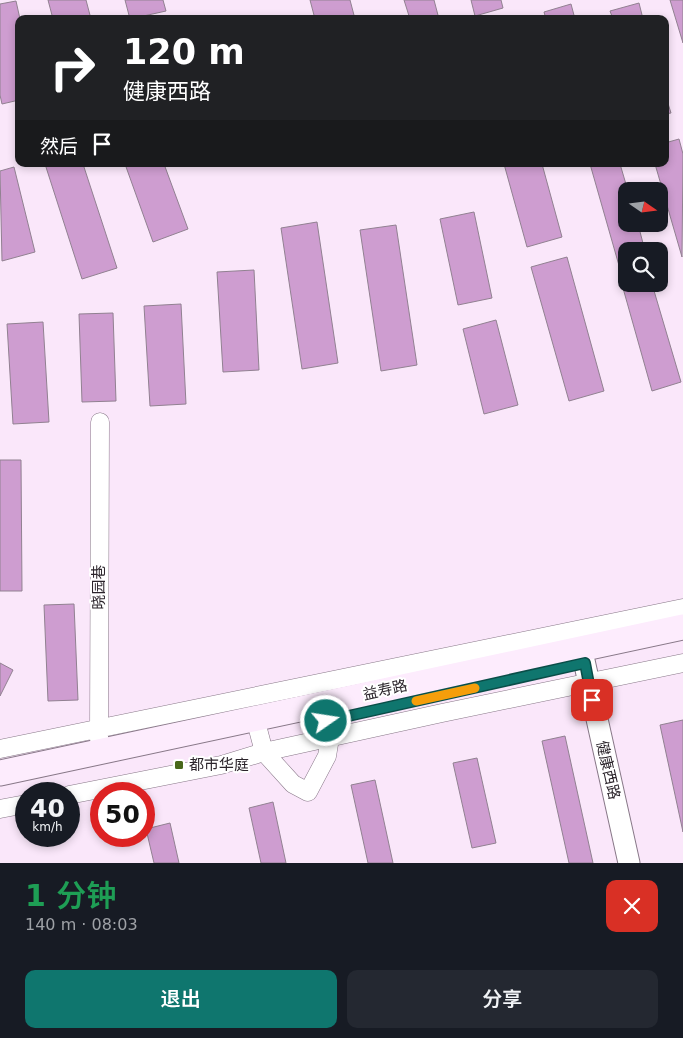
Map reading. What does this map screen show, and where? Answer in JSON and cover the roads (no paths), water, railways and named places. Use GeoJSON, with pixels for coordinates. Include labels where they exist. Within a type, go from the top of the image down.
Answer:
{"type":"FeatureCollection","features":[{"type":"Feature","properties":{"kind":"main road","name":"益寿路"},"geometry":{"type":"LineString","coordinates":[[585,664],[683,626]]}},
{"type":"Feature","properties":{"kind":"main road","name":"益寿路"},"geometry":{"type":"LineString","coordinates":[[0,790],[683,644]]}},
{"type":"Feature","properties":{"kind":"main road","name":"益寿路"},"geometry":{"type":"LineString","coordinates":[[0,774],[99,740],[259,735]]}},
{"type":"Feature","properties":{"kind":"street","name":"晓园巷"},"geometry":{"type":"LineString","coordinates":[[99,740],[100,422]]}},
{"type":"Feature","properties":{"kind":"street"},"geometry":{"type":"LineString","coordinates":[[0,750],[99,740],[683,608]]}},
{"type":"Feature","properties":{"kind":"street"},"geometry":{"type":"LineString","coordinates":[[80,793],[221,765],[259,735],[585,664],[683,663]]}},
{"type":"Feature","properties":{"kind":"street","name":"健康西路"},"geometry":{"type":"LineString","coordinates":[[585,664],[629,863]]}},
{"type":"Feature","properties":{"kind":"street"},"geometry":{"type":"LineString","coordinates":[[259,735],[293,784],[308,792],[327,756],[326,721]]}},
{"type":"Feature","properties":{"kind":"street"},"geometry":{"type":"LineString","coordinates":[[0,810],[15,807]]}},
{"type":"Feature","properties":{"kind":"place","name":"都市华庭"},"geometry":{"type":"Point","coordinates":[179,765]}}]}
